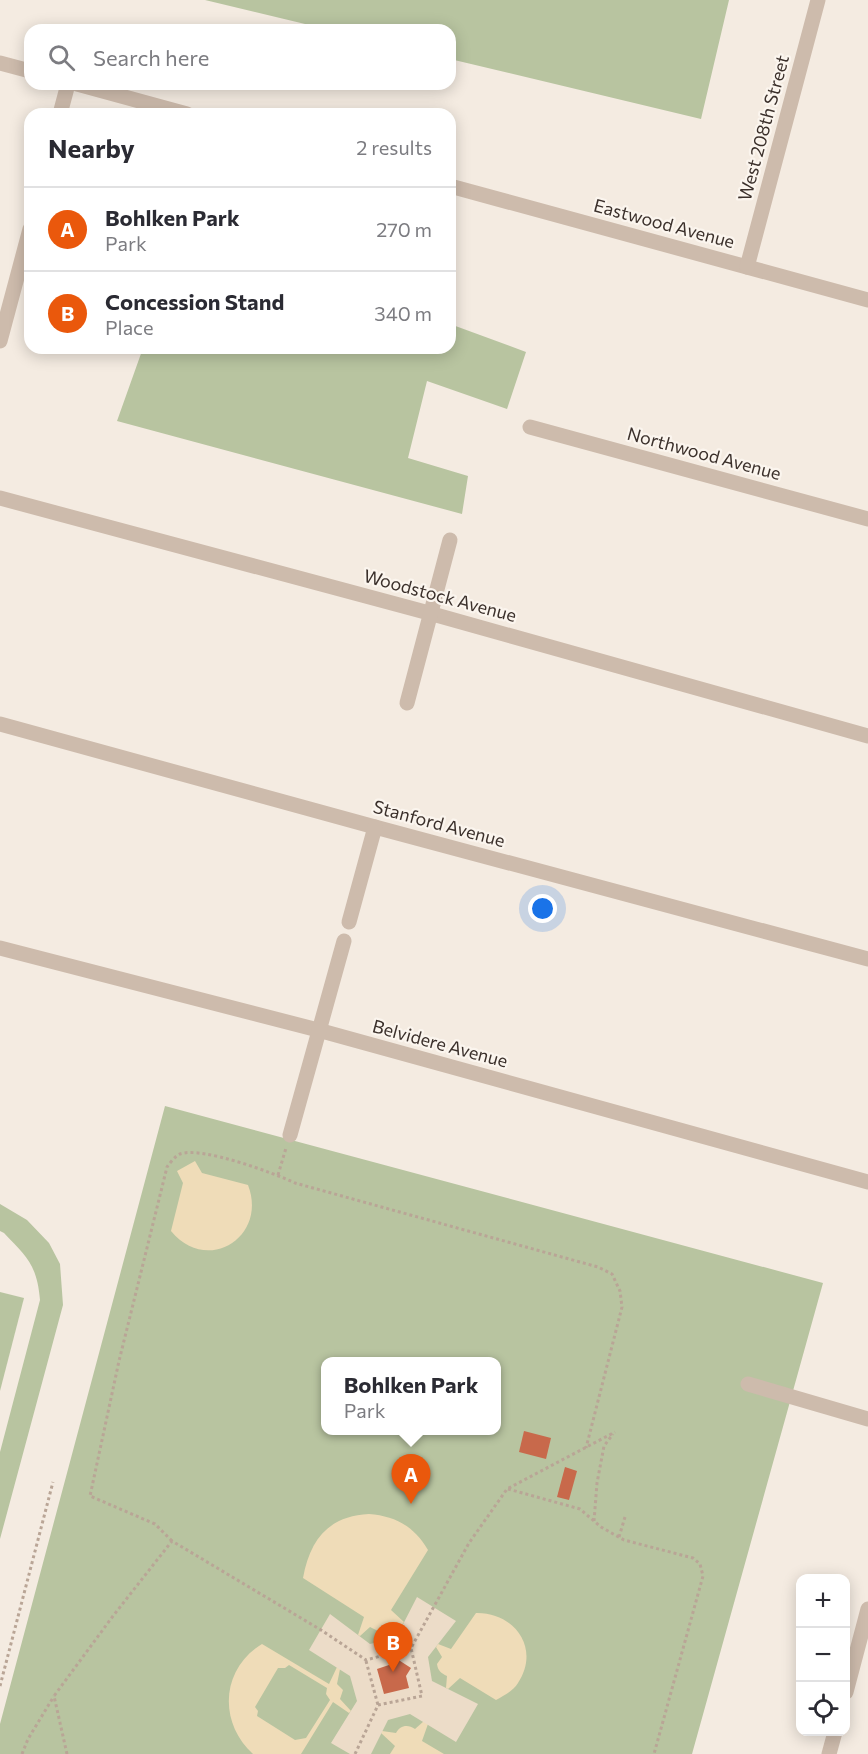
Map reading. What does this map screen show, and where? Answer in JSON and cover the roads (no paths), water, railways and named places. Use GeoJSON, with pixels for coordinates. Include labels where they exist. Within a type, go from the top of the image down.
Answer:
{"type":"FeatureCollection","features":[{"type":"Feature","properties":{"kind":"street","name":"West 208th Street"},"geometry":{"type":"LineString","coordinates":[[747,267],[818,0]]}},
{"type":"Feature","properties":{"kind":"street"},"geometry":{"type":"LineString","coordinates":[[0,63],[24,69]]}},
{"type":"Feature","properties":{"kind":"street"},"geometry":{"type":"LineString","coordinates":[[62,108],[66,90]]}},
{"type":"Feature","properties":{"kind":"street"},"geometry":{"type":"LineString","coordinates":[[99,90],[165,108]]}},
{"type":"Feature","properties":{"kind":"street","name":"Eastwood Avenue"},"geometry":{"type":"LineString","coordinates":[[456,188],[868,300]]}},
{"type":"Feature","properties":{"kind":"street"},"geometry":{"type":"LineString","coordinates":[[0,341],[24,251]]}},
{"type":"Feature","properties":{"kind":"street","name":"Northwood Avenue"},"geometry":{"type":"LineString","coordinates":[[530,427],[868,519]]}},
{"type":"Feature","properties":{"kind":"street","name":"Woodstock Avenue"},"geometry":{"type":"LineString","coordinates":[[0,498],[429,613],[868,736]]}},
{"type":"Feature","properties":{"kind":"street"},"geometry":{"type":"LineString","coordinates":[[406,703],[450,540]]}},
{"type":"Feature","properties":{"kind":"street","name":"Stanford Avenue"},"geometry":{"type":"LineString","coordinates":[[0,724],[868,959]]}},
{"type":"Feature","properties":{"kind":"street"},"geometry":{"type":"LineString","coordinates":[[349,922],[375,827]]}},
{"type":"Feature","properties":{"kind":"street"},"geometry":{"type":"LineString","coordinates":[[290,1135],[344,941]]}},
{"type":"Feature","properties":{"kind":"street","name":"Belvidere Avenue"},"geometry":{"type":"LineString","coordinates":[[0,948],[318,1030],[868,1182]]}},
{"type":"Feature","properties":{"kind":"street"},"geometry":{"type":"LineString","coordinates":[[748,1384],[868,1419]]}},
{"type":"Feature","properties":{"kind":"street"},"geometry":{"type":"LineString","coordinates":[[849,1682],[868,1609]]}},
{"type":"Feature","properties":{"kind":"street"},"geometry":{"type":"LineString","coordinates":[[829,1754],[834,1736]]}},
{"type":"Feature","properties":{"kind":"place","name":"Bohlken Park"},"geometry":{"type":"Point","coordinates":[411,1504]}},
{"type":"Feature","properties":{"kind":"place","name":"Concession Stand"},"geometry":{"type":"Point","coordinates":[393,1672]}}]}
